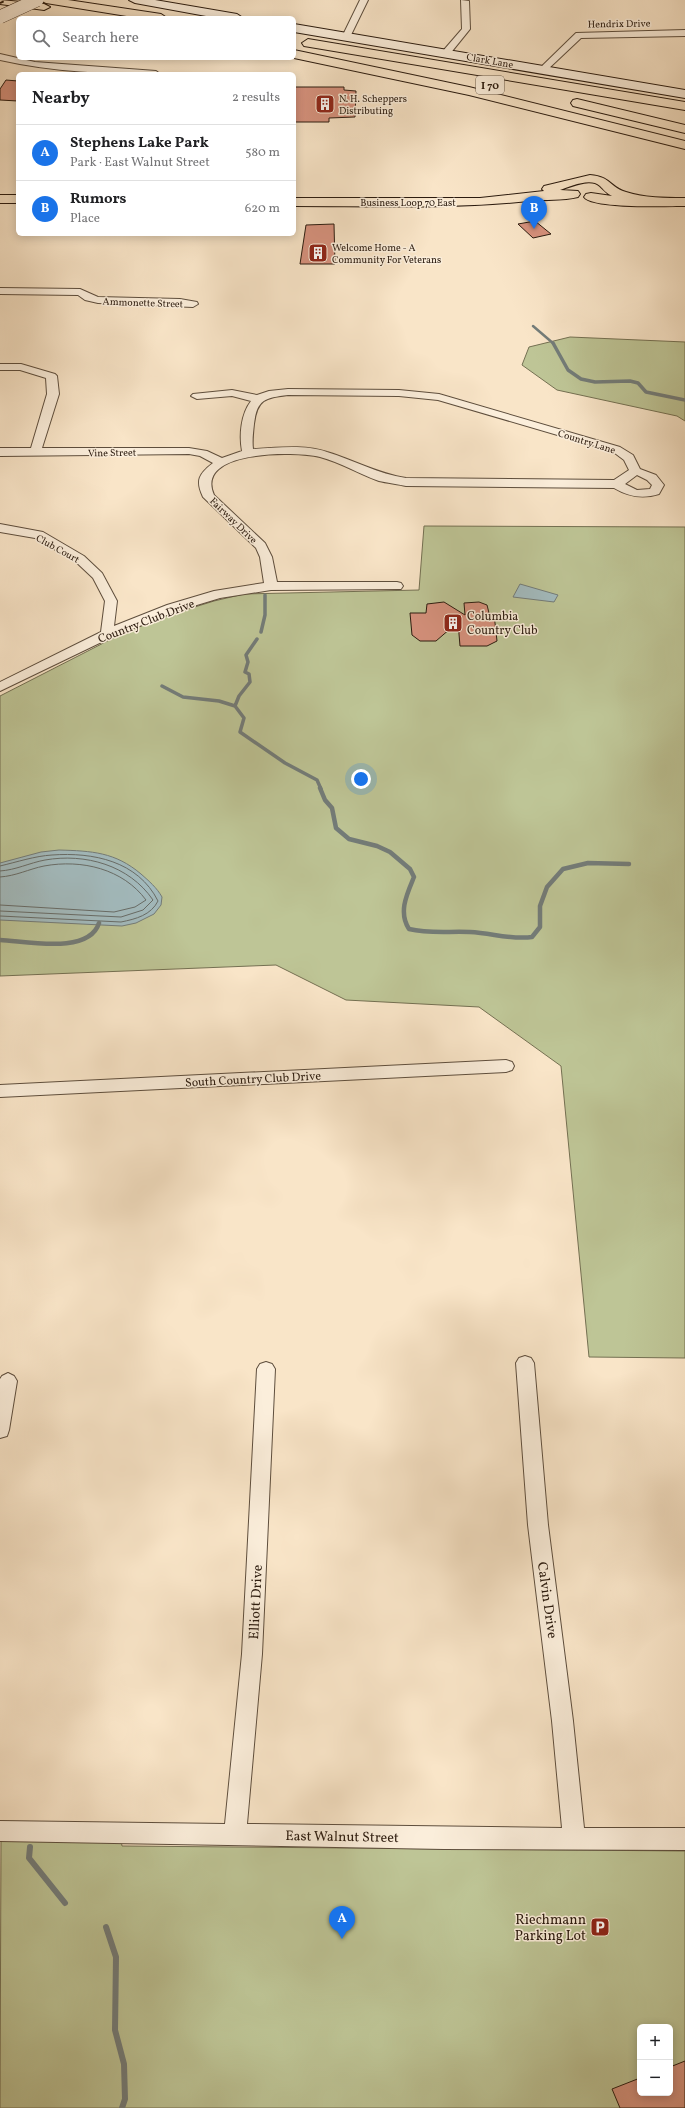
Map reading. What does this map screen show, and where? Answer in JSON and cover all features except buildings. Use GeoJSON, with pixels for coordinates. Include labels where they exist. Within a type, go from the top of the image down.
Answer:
{"type":"FeatureCollection","features":[{"type":"Feature","properties":{"kind":"main road"},"geometry":{"type":"LineString","coordinates":[[50,1],[149,16]]}},
{"type":"Feature","properties":{"kind":"main road"},"geometry":{"type":"LineString","coordinates":[[0,2],[91,16]]}},
{"type":"Feature","properties":{"kind":"main road"},"geometry":{"type":"LineString","coordinates":[[130,13],[144,16]]}},
{"type":"Feature","properties":{"kind":"main road"},"geometry":{"type":"LineString","coordinates":[[296,40],[685,106]]}},
{"type":"Feature","properties":{"kind":"main road","name":"I 70"},"geometry":{"type":"LineString","coordinates":[[296,47],[533,93]]}},
{"type":"Feature","properties":{"kind":"main road","name":"I 70"},"geometry":{"type":"LineString","coordinates":[[296,54],[476,93],[685,145]]}},
{"type":"Feature","properties":{"kind":"main road"},"geometry":{"type":"LineString","coordinates":[[564,100],[618,111],[685,129]]}},
{"type":"Feature","properties":{"kind":"main road"},"geometry":{"type":"LineString","coordinates":[[662,202],[622,196],[609,189],[608,185],[594,179],[580,179],[571,189],[591,197],[633,203],[685,202]]}},
{"type":"Feature","properties":{"kind":"main road","name":"Business Loop 70 East"},"geometry":{"type":"LineString","coordinates":[[296,202],[442,203],[497,201],[571,189]]}},
{"type":"Feature","properties":{"kind":"main road"},"geometry":{"type":"LineString","coordinates":[[591,197],[606,193],[609,189]]}},
{"type":"Feature","properties":{"kind":"main road"},"geometry":{"type":"LineString","coordinates":[[0,199],[16,199]]}},
{"type":"Feature","properties":{"kind":"street"},"geometry":{"type":"LineString","coordinates":[[0,17],[37,0]]}},
{"type":"Feature","properties":{"kind":"street"},"geometry":{"type":"LineString","coordinates":[[135,0],[226,16]]}},
{"type":"Feature","properties":{"kind":"street"},"geometry":{"type":"LineString","coordinates":[[346,37],[364,0]]}},
{"type":"Feature","properties":{"kind":"street"},"geometry":{"type":"LineString","coordinates":[[446,53],[466,29],[465,1]]}},
{"type":"Feature","properties":{"kind":"street","name":"Clark Lane"},"geometry":{"type":"LineString","coordinates":[[296,28],[685,94]]}},
{"type":"Feature","properties":{"kind":"street","name":"Hendrix Drive"},"geometry":{"type":"LineString","coordinates":[[543,69],[579,35],[685,33]]}},
{"type":"Feature","properties":{"kind":"street"},"geometry":{"type":"LineString","coordinates":[[0,57],[35,65],[129,72]]}},
{"type":"Feature","properties":{"kind":"street","name":"Ammonette Street"},"geometry":{"type":"LineString","coordinates":[[0,291],[80,292],[89,298],[98,300],[180,302],[193,304]]}},
{"type":"Feature","properties":{"kind":"street"},"geometry":{"type":"LineString","coordinates":[[0,367],[21,366],[50,376],[53,394],[35,453]]}},
{"type":"Feature","properties":{"kind":"street","name":"Country Lane"},"geometry":{"type":"LineString","coordinates":[[258,399],[269,394],[288,392],[399,393],[440,398],[616,449],[628,455],[633,463],[635,471]]}},
{"type":"Feature","properties":{"kind":"street"},"geometry":{"type":"LineString","coordinates":[[197,396],[232,393],[258,399],[250,410],[246,442],[248,453],[302,451],[323,454],[383,478],[406,482],[617,484],[630,492],[640,494],[655,491],[658,486],[656,480],[650,476],[635,471],[617,484]]}},
{"type":"Feature","properties":{"kind":"street","name":"Vine Street"},"geometry":{"type":"LineString","coordinates":[[0,452],[189,451],[203,453],[221,462]]}},
{"type":"Feature","properties":{"kind":"street","name":"Fairway Drive"},"geometry":{"type":"LineString","coordinates":[[248,453],[221,462],[207,473],[204,486],[209,497],[261,546],[266,557],[271,586]]}},
{"type":"Feature","properties":{"kind":"street","name":"Club Court"},"geometry":{"type":"LineString","coordinates":[[0,528],[39,535],[80,559],[98,576],[111,601],[107,634]]}},
{"type":"Feature","properties":{"kind":"street","name":"Country Club Drive"},"geometry":{"type":"LineString","coordinates":[[0,687],[107,634],[172,608],[218,594],[271,586],[397,586]]}},
{"type":"Feature","properties":{"kind":"street","name":"South Country Club Drive"},"geometry":{"type":"LineString","coordinates":[[0,1091],[506,1066]]}},
{"type":"Feature","properties":{"kind":"street","name":"Calvin Drive"},"geometry":{"type":"LineString","coordinates":[[525,1363],[538,1525],[569,1776],[574,1838]]}},
{"type":"Feature","properties":{"kind":"street","name":"Elliott Drive"},"geometry":{"type":"LineString","coordinates":[[235,1834],[252,1654],[266,1369]]}},
{"type":"Feature","properties":{"kind":"street"},"geometry":{"type":"LineString","coordinates":[[0,1430],[8,1381]]}},
{"type":"Feature","properties":{"kind":"street","name":"East Walnut Street"},"geometry":{"type":"LineString","coordinates":[[0,1831],[685,1839]]}},
{"type":"Feature","properties":{"kind":"green space"},"geometry":{"type":"Polygon","coordinates":[[[570,337],[685,342],[685,421],[677,416],[557,390],[522,365],[529,347],[570,337]]]}},
{"type":"Feature","properties":{"kind":"green space","name":"Columbia Country Club"},"geometry":{"type":"Polygon","coordinates":[[[424,526],[685,527],[685,1358],[589,1357],[561,1066],[479,1007],[346,1000],[276,965],[0,976],[0,696],[123,633],[166,616],[214,601],[244,594],[419,590],[424,526]]]}},
{"type":"Feature","properties":{"kind":"green space"},"geometry":{"type":"Polygon","coordinates":[[[1,1838],[121,1840],[122,1846],[685,1851],[685,2108],[0,2108],[1,1838]]]}},
{"type":"Feature","properties":{"kind":"water"},"geometry":{"type":"Polygon","coordinates":[[[520,584],[558,595],[554,602],[513,597],[520,584]]]}},
{"type":"Feature","properties":{"kind":"water"},"geometry":{"type":"Polygon","coordinates":[[[59,850],[93,852],[122,861],[150,882],[162,897],[161,905],[154,914],[136,923],[122,926],[0,920],[0,863],[41,852],[59,850]]]}},
{"type":"Feature","properties":{"kind":"waterway"},"geometry":{"type":"LineString","coordinates":[[533,326],[553,343]]}},
{"type":"Feature","properties":{"kind":"waterway"},"geometry":{"type":"LineString","coordinates":[[553,343],[568,370],[581,379],[595,382],[630,381],[638,383],[646,392],[685,400]]}},
{"type":"Feature","properties":{"kind":"waterway"},"geometry":{"type":"LineString","coordinates":[[261,632],[265,615],[265,595]]}},
{"type":"Feature","properties":{"kind":"waterway"},"geometry":{"type":"LineString","coordinates":[[235,706],[239,696],[250,682],[249,674],[245,672],[248,662],[246,655],[257,639]]}},
{"type":"Feature","properties":{"kind":"waterway"},"geometry":{"type":"LineString","coordinates":[[162,686],[183,697],[219,701],[235,706]]}},
{"type":"Feature","properties":{"kind":"waterway"},"geometry":{"type":"LineString","coordinates":[[235,706],[244,718],[240,732],[285,763],[317,780],[321,789]]}},
{"type":"Feature","properties":{"kind":"waterway"},"geometry":{"type":"LineString","coordinates":[[320,788],[325,800],[332,808],[336,828],[349,839],[377,846],[390,852],[410,869],[414,877],[406,896],[404,916],[409,929],[417,931],[478,933],[517,938],[532,937],[540,927],[540,906],[547,887],[563,869],[588,863],[629,864]]}},
{"type":"Feature","properties":{"kind":"waterway"},"geometry":{"type":"LineString","coordinates":[[0,940],[56,944],[70,943],[83,939],[93,933],[99,923]]}},
{"type":"Feature","properties":{"kind":"waterway"},"geometry":{"type":"LineString","coordinates":[[30,1847],[29,1858],[65,1903]]}},
{"type":"Feature","properties":{"kind":"waterway"},"geometry":{"type":"LineString","coordinates":[[106,1927],[116,1957],[115,2030],[124,2064],[125,2099],[122,2108]]}},
{"type":"Feature","properties":{"kind":"railway"},"geometry":{"type":"LineString","coordinates":[[0,3],[7,0]]}},
{"type":"Feature","properties":{"kind":"place","name":"N. H. Scheppers Distributing"},"geometry":{"type":"Point","coordinates":[325,104]}},
{"type":"Feature","properties":{"kind":"place","name":"Rumors"},"geometry":{"type":"Point","coordinates":[534,229]}},
{"type":"Feature","properties":{"kind":"place","name":"Welcome Home - A Community For Veterans"},"geometry":{"type":"Point","coordinates":[318,253]}},
{"type":"Feature","properties":{"kind":"place","name":"Columbia Country Club"},"geometry":{"type":"Point","coordinates":[453,623]}},
{"type":"Feature","properties":{"kind":"place","name":"Riechmann Parking Lot"},"geometry":{"type":"Point","coordinates":[600,1927]}},
{"type":"Feature","properties":{"kind":"place","name":"Stephens Lake Park"},"geometry":{"type":"Point","coordinates":[342,1939]}}]}
